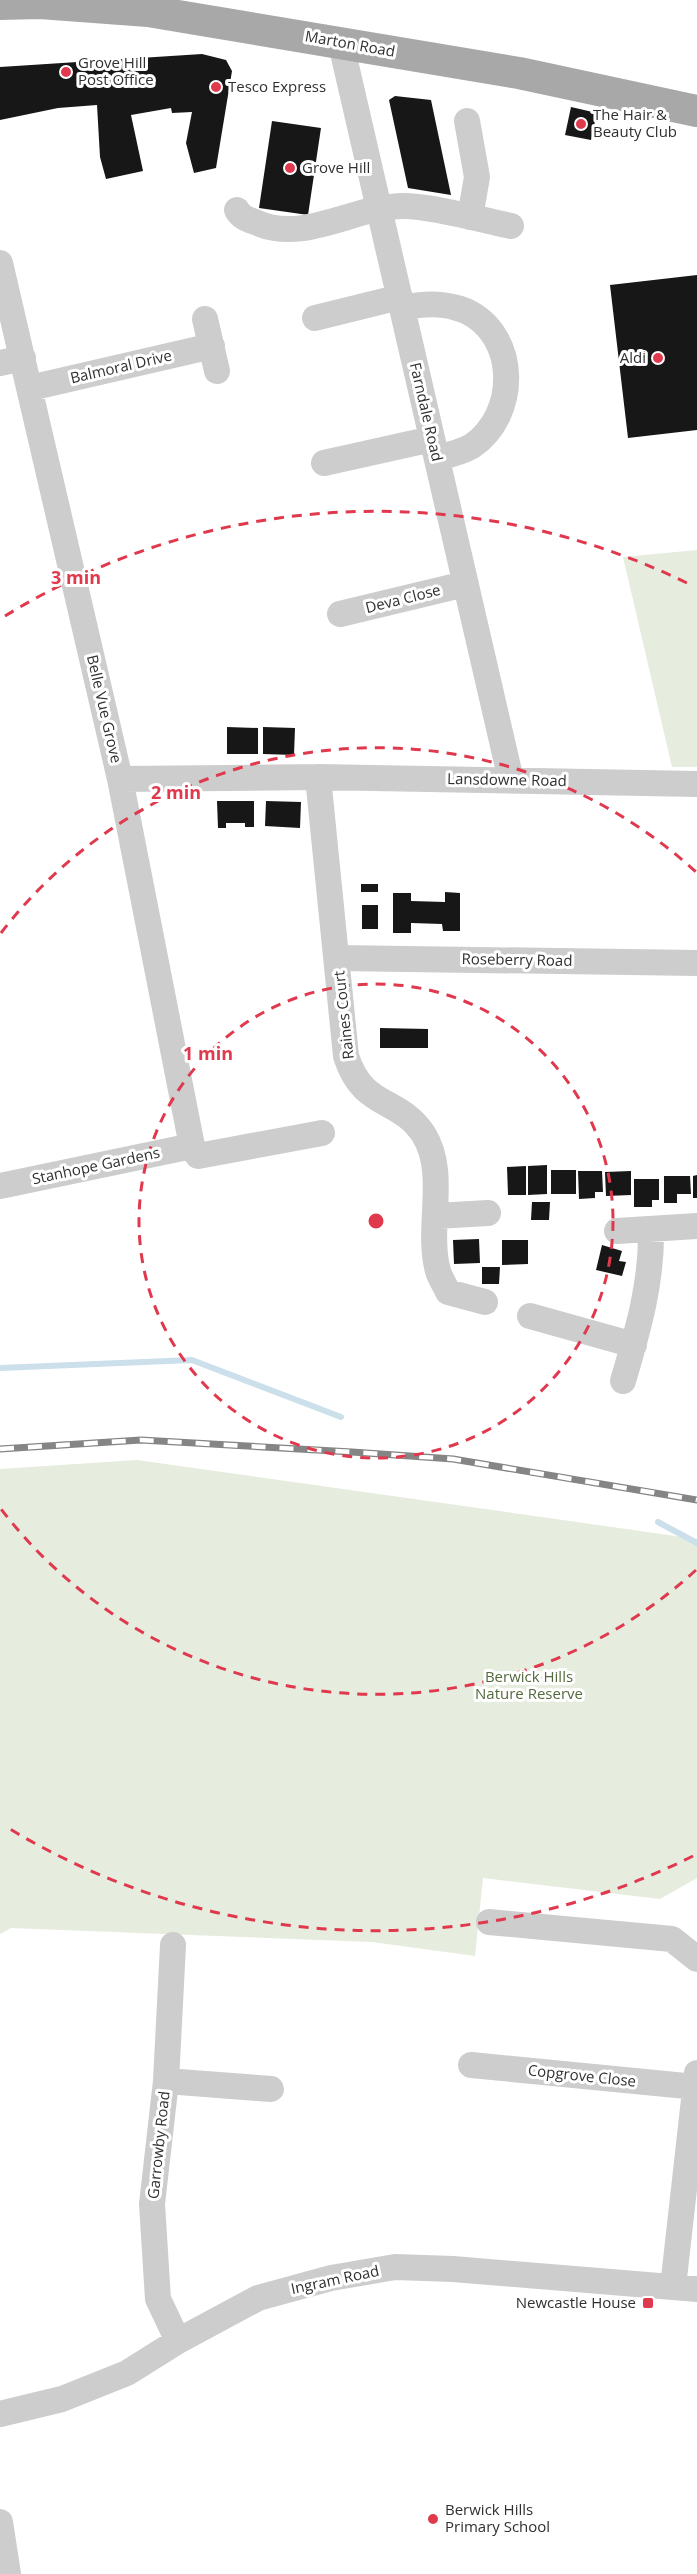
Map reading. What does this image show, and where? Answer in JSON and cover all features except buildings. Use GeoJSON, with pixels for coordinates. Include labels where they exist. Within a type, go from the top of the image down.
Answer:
{"type":"FeatureCollection","features":[{"type":"Feature","properties":{"kind":"main road","name":"Marton Road"},"geometry":{"type":"LineString","coordinates":[[0,4],[40,3],[148,11],[519,73],[697,111]]}},
{"type":"Feature","properties":{"kind":"street","name":"Farndale Road"},"geometry":{"type":"LineString","coordinates":[[341,44],[511,780]]}},
{"type":"Feature","properties":{"kind":"street"},"geometry":{"type":"LineString","coordinates":[[466,121],[477,177],[470,217]]}},
{"type":"Feature","properties":{"kind":"street"},"geometry":{"type":"LineString","coordinates":[[237,210],[240,216],[262,225],[306,228],[379,209],[407,206],[511,226]]}},
{"type":"Feature","properties":{"kind":"street","name":"Belle Vue Grove"},"geometry":{"type":"LineString","coordinates":[[0,263],[11,360],[30,388],[120,779],[195,1151]]}},
{"type":"Feature","properties":{"kind":"street"},"geometry":{"type":"LineString","coordinates":[[315,318],[401,303],[440,304],[465,311],[488,329],[503,356],[505,398],[492,426],[470,447],[435,449],[324,463]]}},
{"type":"Feature","properties":{"kind":"street"},"geometry":{"type":"LineString","coordinates":[[206,319],[217,371]]}},
{"type":"Feature","properties":{"kind":"street","name":"Balmoral Drive"},"geometry":{"type":"LineString","coordinates":[[30,388],[212,346]]}},
{"type":"Feature","properties":{"kind":"street","name":"Deva Close"},"geometry":{"type":"LineString","coordinates":[[340,614],[465,584]]}},
{"type":"Feature","properties":{"kind":"street","name":"Lansdowne Road"},"geometry":{"type":"LineString","coordinates":[[120,779],[318,777],[697,784]]}},
{"type":"Feature","properties":{"kind":"street","name":"Raines Court"},"geometry":{"type":"LineString","coordinates":[[318,777],[338,958],[346,1056],[351,1074],[361,1088],[405,1114],[424,1136],[431,1151],[436,1216],[434,1239],[438,1271],[448,1292],[485,1302]]}},
{"type":"Feature","properties":{"kind":"street","name":"Roseberry Road"},"geometry":{"type":"LineString","coordinates":[[338,958],[697,963]]}},
{"type":"Feature","properties":{"kind":"street","name":"Stanhope Gardens"},"geometry":{"type":"LineString","coordinates":[[0,1186],[195,1151],[322,1132]]}},
{"type":"Feature","properties":{"kind":"street"},"geometry":{"type":"LineString","coordinates":[[436,1216],[488,1213]]}},
{"type":"Feature","properties":{"kind":"street"},"geometry":{"type":"LineString","coordinates":[[617,1231],[697,1226]]}},
{"type":"Feature","properties":{"kind":"street"},"geometry":{"type":"LineString","coordinates":[[623,1381],[645,1304],[652,1265],[651,1229]]}},
{"type":"Feature","properties":{"kind":"street"},"geometry":{"type":"LineString","coordinates":[[530,1316],[634,1345]]}},
{"type":"Feature","properties":{"kind":"street"},"geometry":{"type":"LineString","coordinates":[[489,1922],[672,1939],[697,1959]]}},
{"type":"Feature","properties":{"kind":"street","name":"Garrowby Road"},"geometry":{"type":"LineString","coordinates":[[173,1945],[166,2081],[152,2204],[158,2299],[178,2341]]}},
{"type":"Feature","properties":{"kind":"street","name":"Copgrove Close"},"geometry":{"type":"LineString","coordinates":[[471,2065],[696,2082]]}},
{"type":"Feature","properties":{"kind":"street"},"geometry":{"type":"LineString","coordinates":[[166,2081],[271,2089]]}},
{"type":"Feature","properties":{"kind":"street"},"geometry":{"type":"LineString","coordinates":[[685,2288],[696,2082]]}},
{"type":"Feature","properties":{"kind":"street","name":"Ingram Road"},"geometry":{"type":"LineString","coordinates":[[0,2414],[62,2399],[116,2378],[178,2341],[258,2298],[331,2278],[395,2267],[453,2269],[685,2288]]}},
{"type":"Feature","properties":{"kind":"street"},"geometry":{"type":"LineString","coordinates":[[0,2522],[8,2574]]}},
{"type":"Feature","properties":{"kind":"green space"},"geometry":{"type":"Polygon","coordinates":[[[697,550],[697,767],[672,767],[623,557],[697,550]]]}},
{"type":"Feature","properties":{"kind":"green space","name":"Berwick Hills Nature Reserve"},"geometry":{"type":"Polygon","coordinates":[[[137,1460],[697,1539],[697,1878],[660,1899],[483,1878],[475,1956],[372,1942],[11,1928],[0,1934],[0,1469],[137,1460]]]}},
{"type":"Feature","properties":{"kind":"waterway"},"geometry":{"type":"LineString","coordinates":[[0,1368],[192,1360],[341,1417]]}},
{"type":"Feature","properties":{"kind":"waterway"},"geometry":{"type":"LineString","coordinates":[[658,1522],[697,1543]]}},
{"type":"Feature","properties":{"kind":"railway"},"geometry":{"type":"LineString","coordinates":[[0,1449],[141,1440],[453,1459],[697,1500]]}},
{"type":"Feature","properties":{"kind":"place","name":"Grove Hill Post Office"},"geometry":{"type":"Point","coordinates":[66,72]}},
{"type":"Feature","properties":{"kind":"place","name":"Tesco Express"},"geometry":{"type":"Point","coordinates":[216,87]}},
{"type":"Feature","properties":{"kind":"place","name":"The Hair & Beauty Club"},"geometry":{"type":"Point","coordinates":[581,124]}},
{"type":"Feature","properties":{"kind":"place","name":"Grove Hill"},"geometry":{"type":"Point","coordinates":[290,168]}},
{"type":"Feature","properties":{"kind":"place","name":"Aldi"},"geometry":{"type":"Point","coordinates":[658,358]}},
{"type":"Feature","properties":{"kind":"place","name":"Newcastle House"},"geometry":{"type":"Point","coordinates":[648,2303]}},
{"type":"Feature","properties":{"kind":"place","name":"Berwick Hills Primary School"},"geometry":{"type":"Point","coordinates":[433,2519]}}]}
